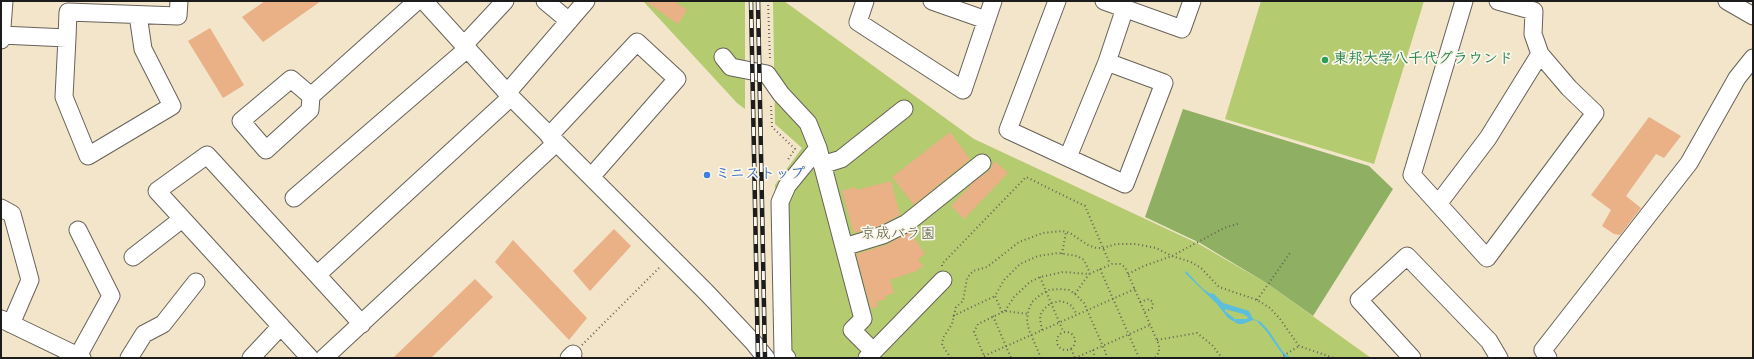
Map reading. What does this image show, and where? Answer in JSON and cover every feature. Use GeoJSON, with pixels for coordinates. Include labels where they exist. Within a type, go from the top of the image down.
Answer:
{"type":"FeatureCollection","features":[{"type":"Feature","properties":{"kind":"street"},"geometry":{"type":"LineString","coordinates":[[1,40],[4,1]]}},
{"type":"Feature","properties":{"kind":"street"},"geometry":{"type":"LineString","coordinates":[[138,15],[143,49],[172,106],[88,156],[64,97],[68,7],[138,15],[178,16],[179,1]]}},
{"type":"Feature","properties":{"kind":"street"},"geometry":{"type":"LineString","coordinates":[[311,96],[423,1],[509,95],[707,293],[766,358]]}},
{"type":"Feature","properties":{"kind":"street"},"geometry":{"type":"LineString","coordinates":[[294,198],[466,47],[504,1]]}},
{"type":"Feature","properties":{"kind":"street"},"geometry":{"type":"LineString","coordinates":[[545,1],[569,22]]}},
{"type":"Feature","properties":{"kind":"street"},"geometry":{"type":"LineString","coordinates":[[318,274],[509,95],[586,1]]}},
{"type":"Feature","properties":{"kind":"street"},"geometry":{"type":"LineString","coordinates":[[865,1],[858,22],[963,90],[993,1]]}},
{"type":"Feature","properties":{"kind":"street"},"geometry":{"type":"LineString","coordinates":[[932,1],[986,20]]}},
{"type":"Feature","properties":{"kind":"street"},"geometry":{"type":"LineString","coordinates":[[1057,1],[1008,130],[1125,184],[1164,83],[1107,62]]}},
{"type":"Feature","properties":{"kind":"street"},"geometry":{"type":"LineString","coordinates":[[1104,1],[1182,29],[1192,1]]}},
{"type":"Feature","properties":{"kind":"street"},"geometry":{"type":"LineString","coordinates":[[1464,1],[1412,175],[1487,258],[1595,113],[1569,88],[1540,54],[1533,34],[1534,12],[1498,1]]}},
{"type":"Feature","properties":{"kind":"street"},"geometry":{"type":"LineString","coordinates":[[1727,1],[1753,16]]}},
{"type":"Feature","properties":{"kind":"street"},"geometry":{"type":"LineString","coordinates":[[1068,157],[1107,62],[1126,8]]}},
{"type":"Feature","properties":{"kind":"street"},"geometry":{"type":"LineString","coordinates":[[1,35],[67,38]]}},
{"type":"Feature","properties":{"kind":"street"},"geometry":{"type":"LineString","coordinates":[[324,358],[362,324],[553,140],[638,42],[677,79],[590,177]]}},
{"type":"Feature","properties":{"kind":"street"},"geometry":{"type":"LineString","coordinates":[[1438,204],[1488,138],[1540,54]]}},
{"type":"Feature","properties":{"kind":"street"},"geometry":{"type":"LineString","coordinates":[[723,57],[731,67],[766,74],[781,94],[808,122],[818,148],[863,319],[852,330],[870,355],[943,280]]}},
{"type":"Feature","properties":{"kind":"street"},"geometry":{"type":"LineString","coordinates":[[1548,358],[1544,350],[1689,163],[1736,78],[1753,58]]}},
{"type":"Feature","properties":{"kind":"street"},"geometry":{"type":"LineString","coordinates":[[822,165],[841,159],[904,109]]}},
{"type":"Feature","properties":{"kind":"street"},"geometry":{"type":"LineString","coordinates":[[787,358],[783,354],[780,202],[788,186],[818,148]]}},
{"type":"Feature","properties":{"kind":"street"},"geometry":{"type":"LineString","coordinates":[[310,358],[157,190],[206,155],[318,274],[362,324]]}},
{"type":"Feature","properties":{"kind":"street"},"geometry":{"type":"LineString","coordinates":[[844,247],[883,235],[907,223],[982,163]]}},
{"type":"Feature","properties":{"kind":"street"},"geometry":{"type":"LineString","coordinates":[[1,208],[12,214],[30,280],[6,322],[80,357],[111,296],[78,230]]}},
{"type":"Feature","properties":{"kind":"street"},"geometry":{"type":"LineString","coordinates":[[133,257],[182,218]]}},
{"type":"Feature","properties":{"kind":"street"},"geometry":{"type":"LineString","coordinates":[[1412,358],[1359,300],[1406,256],[1489,341],[1491,354]]}},
{"type":"Feature","properties":{"kind":"street"},"geometry":{"type":"LineString","coordinates":[[130,358],[144,334],[162,324],[196,282]]}},
{"type":"Feature","properties":{"kind":"street"},"geometry":{"type":"LineString","coordinates":[[251,358],[281,326]]}},
{"type":"Feature","properties":{"kind":"path"},"geometry":{"type":"LineString","coordinates":[[943,280],[942,264],[1026,177],[1085,206],[1110,264]]}},
{"type":"Feature","properties":{"kind":"path"},"geometry":{"type":"LineString","coordinates":[[1128,274],[1144,266],[1172,256],[1213,233],[1240,223]]}},
{"type":"Feature","properties":{"kind":"path"},"geometry":{"type":"LineString","coordinates":[[951,358],[942,345],[943,338],[950,328],[956,307],[962,301],[967,278],[973,271],[987,267],[1019,242],[1043,233],[1052,232],[1070,233],[1088,245],[1096,248],[1103,248],[1116,244],[1136,244],[1156,248],[1172,256],[1191,262],[1201,268],[1219,287],[1257,300],[1270,308],[1280,319],[1299,346],[1334,358]]}},
{"type":"Feature","properties":{"kind":"path"},"geometry":{"type":"LineString","coordinates":[[1062,254],[1066,232]]}},
{"type":"Feature","properties":{"kind":"path"},"geometry":{"type":"LineString","coordinates":[[1257,300],[1290,253]]}},
{"type":"Feature","properties":{"kind":"path"},"geometry":{"type":"LineString","coordinates":[[953,316],[995,296],[1004,280],[1020,264],[1038,256],[1062,254],[1078,256],[1084,260],[1089,274]]}},
{"type":"Feature","properties":{"kind":"path"},"geometry":{"type":"LineString","coordinates":[[571,356],[670,257]]}},
{"type":"Feature","properties":{"kind":"path"},"geometry":{"type":"LineString","coordinates":[[1005,311],[1014,297],[1030,282],[1040,277],[1063,272],[1089,274],[1110,264],[1116,263],[1123,266],[1128,274],[1157,340],[1160,349],[1155,358]]}},
{"type":"Feature","properties":{"kind":"path"},"geometry":{"type":"LineString","coordinates":[[1100,269],[1139,358]]}},
{"type":"Feature","properties":{"kind":"path"},"geometry":{"type":"LineString","coordinates":[[1075,294],[1089,274]]}},
{"type":"Feature","properties":{"kind":"path"},"geometry":{"type":"LineString","coordinates":[[1040,277],[1063,331]]}},
{"type":"Feature","properties":{"kind":"path"},"geometry":{"type":"LineString","coordinates":[[1041,358],[1031,335],[1027,321],[1028,314],[1032,302],[1040,295],[1059,289],[1068,290],[1075,294],[1084,303],[1103,346],[1106,358]]}},
{"type":"Feature","properties":{"kind":"path"},"geometry":{"type":"LineString","coordinates":[[1028,314],[1005,311],[981,321],[975,328],[974,332],[985,357],[1006,346],[1135,289]]}},
{"type":"Feature","properties":{"kind":"path"},"geometry":{"type":"LineString","coordinates":[[995,296],[1002,312]]}},
{"type":"Feature","properties":{"kind":"path"},"geometry":{"type":"LineString","coordinates":[[1140,302],[1147,299],[1153,302],[1154,305],[1152,308],[1145,312]]}},
{"type":"Feature","properties":{"kind":"path"},"geometry":{"type":"LineString","coordinates":[[1042,330],[1040,319],[1041,313],[1051,303],[1061,301],[1067,303],[1072,306],[1077,315]]}},
{"type":"Feature","properties":{"kind":"path"},"geometry":{"type":"LineString","coordinates":[[993,316],[1011,358]]}},
{"type":"Feature","properties":{"kind":"path"},"geometry":{"type":"LineString","coordinates":[[1071,349],[1075,358],[1150,325]]}},
{"type":"Feature","properties":{"kind":"path"},"geometry":{"type":"LineString","coordinates":[[1063,331],[1069,332],[1075,338],[1075,344],[1071,349],[1064,350],[1057,344],[1057,338],[1063,331]]}},
{"type":"Feature","properties":{"kind":"path"},"geometry":{"type":"LineString","coordinates":[[1157,340],[1197,333],[1209,342],[1223,357]]}},
{"type":"Feature","properties":{"kind":"path"},"geometry":{"type":"LineString","coordinates":[[1281,358],[1299,346]]}},
{"type":"Feature","properties":{"kind":"path"},"geometry":{"type":"LineString","coordinates":[[1093,350],[1095,358]]}},
{"type":"Feature","properties":{"kind":"green space"},"geometry":{"type":"Polygon","coordinates":[[[643,1],[745,1],[745,109],[737,103],[643,1]]]}},
{"type":"Feature","properties":{"kind":"green space","name":"京成バラ園"},"geometry":{"type":"Polygon","coordinates":[[[773,1],[784,1],[974,139],[1199,244],[1268,284],[1371,358],[779,358],[777,354],[775,185],[802,148],[775,124],[773,1]]]}},
{"type":"Feature","properties":{"kind":"green space","name":"東邦大学八千代グラウンド"},"geometry":{"type":"Polygon","coordinates":[[[1261,1],[1424,1],[1374,164],[1225,119],[1261,1]]]}},
{"type":"Feature","properties":{"kind":"green space"},"geometry":{"type":"Polygon","coordinates":[[[1183,109],[1369,166],[1393,189],[1313,316],[1268,284],[1200,243],[1145,217],[1183,109]]]}},
{"type":"Feature","properties":{"kind":"water"},"geometry":{"type":"Polygon","coordinates":[[[1186,271],[1202,288],[1209,293],[1214,294],[1223,303],[1249,311],[1253,319],[1261,322],[1269,331],[1283,352],[1293,358],[1285,358],[1267,332],[1257,321],[1253,320],[1243,324],[1238,324],[1228,318],[1216,303],[1185,273],[1186,271]],[[1225,309],[1225,311],[1235,319],[1247,319],[1248,317],[1225,309]]]}},
{"type":"Feature","properties":{"kind":"building"},"geometry":{"type":"Polygon","coordinates":[[[265,1],[321,1],[263,42],[242,17],[265,1]]]}},
{"type":"Feature","properties":{"kind":"building"},"geometry":{"type":"Polygon","coordinates":[[[645,1],[674,1],[687,10],[678,24],[645,1]]]}},
{"type":"Feature","properties":{"kind":"building"},"geometry":{"type":"Polygon","coordinates":[[[210,28],[244,85],[223,98],[188,41],[210,28]]]}},
{"type":"Feature","properties":{"kind":"building"},"geometry":{"type":"Polygon","coordinates":[[[1649,117],[1681,136],[1664,158],[1656,154],[1626,196],[1641,208],[1620,235],[1614,234],[1602,226],[1611,210],[1591,195],[1649,117]]]}},
{"type":"Feature","properties":{"kind":"building"},"geometry":{"type":"Polygon","coordinates":[[[950,132],[970,159],[914,205],[892,177],[950,132]]]}},
{"type":"Feature","properties":{"kind":"building"},"geometry":{"type":"Polygon","coordinates":[[[995,161],[1008,173],[964,219],[951,206],[975,181],[989,171],[995,161]]]}},
{"type":"Feature","properties":{"kind":"building"},"geometry":{"type":"Polygon","coordinates":[[[891,181],[900,215],[879,226],[854,233],[842,191],[856,187],[857,190],[891,181]]]}},
{"type":"Feature","properties":{"kind":"building"},"geometry":{"type":"Polygon","coordinates":[[[614,229],[631,246],[590,291],[573,271],[614,229]]]}},
{"type":"Feature","properties":{"kind":"building"},"geometry":{"type":"Polygon","coordinates":[[[910,232],[925,254],[918,259],[923,266],[916,271],[890,280],[894,293],[885,296],[886,299],[876,302],[878,306],[871,309],[856,254],[886,245],[910,232]]]}},
{"type":"Feature","properties":{"kind":"building"},"geometry":{"type":"Polygon","coordinates":[[[513,240],[587,318],[569,340],[495,262],[513,240]]]}},
{"type":"Feature","properties":{"kind":"building"},"geometry":{"type":"Polygon","coordinates":[[[475,279],[493,297],[431,358],[393,358],[475,279]]]}},
{"type":"Feature","properties":{"kind":"railway"},"geometry":{"type":"LineString","coordinates":[[751,1],[758,358]]}},
{"type":"Feature","properties":{"kind":"railway"},"geometry":{"type":"LineString","coordinates":[[758,1],[765,358]]}},
{"type":"Feature","properties":{"kind":"place","name":"東邦大学八千代グラウンド"},"geometry":{"type":"Point","coordinates":[1325,60]}},
{"type":"Feature","properties":{"kind":"place","name":"ミニストップ"},"geometry":{"type":"Point","coordinates":[707,175]}}]}
